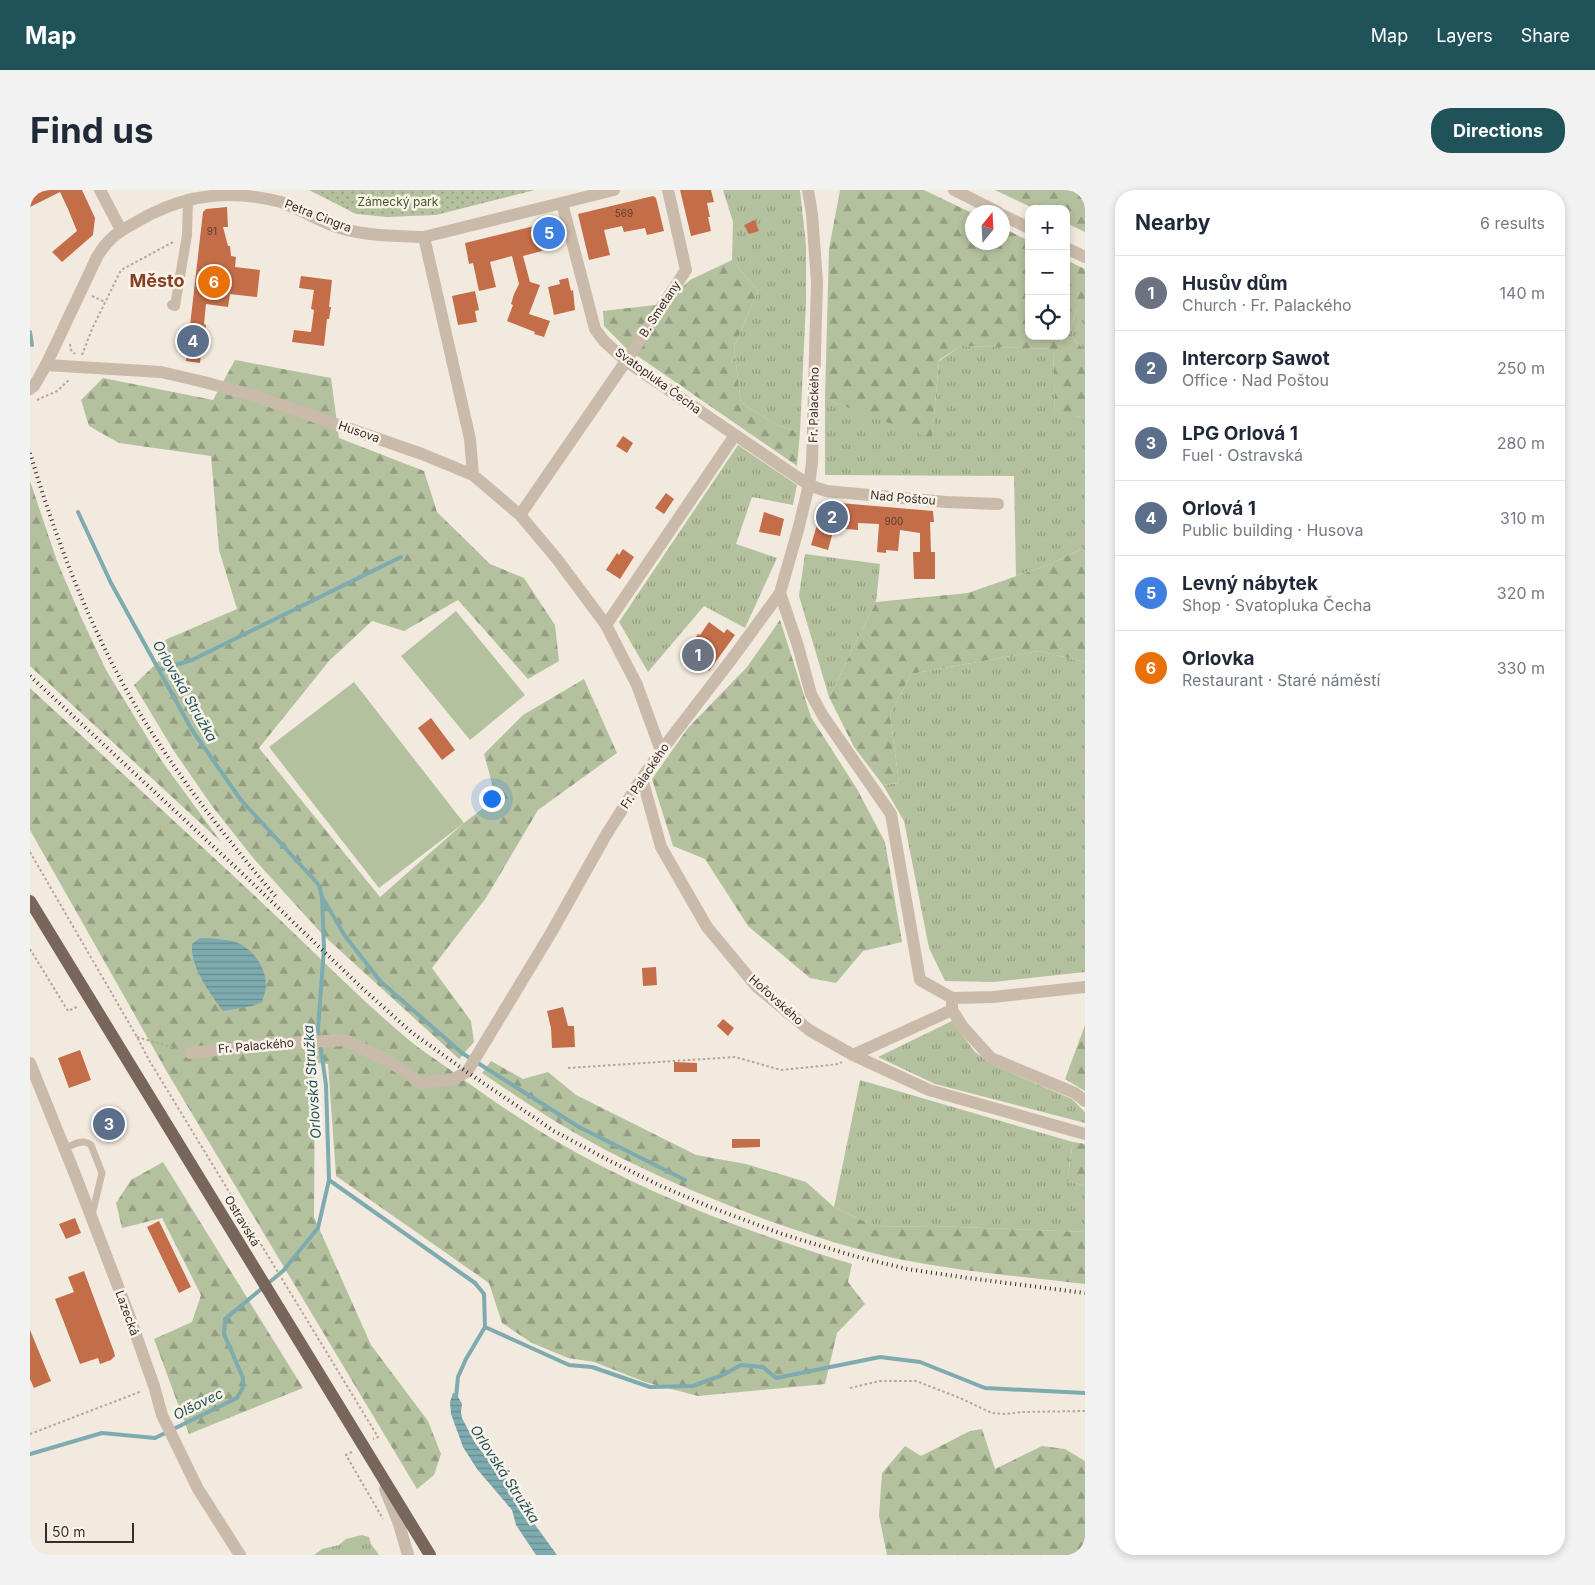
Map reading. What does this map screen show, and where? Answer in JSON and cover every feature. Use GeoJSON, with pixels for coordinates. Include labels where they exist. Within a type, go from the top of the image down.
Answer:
{"type":"FeatureCollection","features":[{"type":"Feature","properties":{"kind":"main road","name":"Ostravská"},"geometry":{"type":"LineString","coordinates":[[30,901],[430,1555]]}},
{"type":"Feature","properties":{"kind":"street"},"geometry":{"type":"LineString","coordinates":[[100,190],[121,230]]}},
{"type":"Feature","properties":{"kind":"street","name":"Petra Cingra"},"geometry":{"type":"LineString","coordinates":[[30,389],[34,386],[46,365],[97,257],[107,241],[121,230],[165,207],[205,192],[252,194],[282,202],[340,228],[366,234],[424,237],[614,190]]}},
{"type":"Feature","properties":{"kind":"street","name":"B. Smetany"},"geometry":{"type":"LineString","coordinates":[[520,515],[686,270],[668,190]]}},
{"type":"Feature","properties":{"kind":"street","name":"Fr. Palackého"},"geometry":{"type":"LineString","coordinates":[[190,1053],[271,1044],[345,1040],[392,1063],[421,1083],[453,1080],[467,1072],[551,933],[606,835],[642,778],[780,593],[809,485],[813,442],[817,282],[812,214],[808,190]]}},
{"type":"Feature","properties":{"kind":"street"},"geometry":{"type":"LineString","coordinates":[[954,190],[984,205]]}},
{"type":"Feature","properties":{"kind":"street"},"geometry":{"type":"LineString","coordinates":[[172,305],[175,306],[187,235],[188,199]]}},
{"type":"Feature","properties":{"kind":"street","name":"Svatopluka Čecha"},"geometry":{"type":"LineString","coordinates":[[562,203],[594,329],[604,341],[626,361],[809,485]]}},
{"type":"Feature","properties":{"kind":"street"},"geometry":{"type":"LineString","coordinates":[[1010,219],[1025,226]]}},
{"type":"Feature","properties":{"kind":"street"},"geometry":{"type":"LineString","coordinates":[[424,237],[470,439],[472,475]]}},
{"type":"Feature","properties":{"kind":"street"},"geometry":{"type":"LineString","coordinates":[[1070,250],[1085,257]]}},
{"type":"Feature","properties":{"kind":"street","name":"Husova"},"geometry":{"type":"LineString","coordinates":[[46,365],[161,372],[204,382],[255,396],[422,454],[472,475],[520,515],[557,559],[606,625],[636,685],[661,751]]}},
{"type":"Feature","properties":{"kind":"street"},"geometry":{"type":"LineString","coordinates":[[606,625],[735,435]]}},
{"type":"Feature","properties":{"kind":"street","name":"Nad Poštou"},"geometry":{"type":"LineString","coordinates":[[809,485],[826,491],[946,502],[998,504]]}},
{"type":"Feature","properties":{"kind":"street"},"geometry":{"type":"LineString","coordinates":[[780,593],[798,646],[811,694],[823,716],[891,814],[920,980],[952,1004],[964,1028],[991,1058],[1074,1092],[1085,1101]]}},
{"type":"Feature","properties":{"kind":"street","name":"Hořovského"},"geometry":{"type":"LineString","coordinates":[[642,778],[661,847],[707,927],[756,986],[809,1030],[853,1055],[929,1090],[1085,1134]]}},
{"type":"Feature","properties":{"kind":"street"},"geometry":{"type":"LineString","coordinates":[[853,1055],[952,1004],[993,997],[1085,987]]}},
{"type":"Feature","properties":{"kind":"street","name":"Lazecká"},"geometry":{"type":"LineString","coordinates":[[30,1063],[91,1217],[154,1386],[162,1415],[198,1488],[240,1555]]}},
{"type":"Feature","properties":{"kind":"street"},"geometry":{"type":"LineString","coordinates":[[371,1458],[391,1501],[408,1555]]}},
{"type":"Feature","properties":{"kind":"lane"},"geometry":{"type":"LineString","coordinates":[[65,1148],[82,1141],[87,1142],[91,1145],[102,1173],[91,1217]]}},
{"type":"Feature","properties":{"kind":"path"},"geometry":{"type":"LineString","coordinates":[[81,358],[92,329],[121,270],[187,235]]}},
{"type":"Feature","properties":{"kind":"path"},"geometry":{"type":"LineString","coordinates":[[89,294],[105,302]]}},
{"type":"Feature","properties":{"kind":"path"},"geometry":{"type":"LineString","coordinates":[[30,852],[154,1068],[378,1437],[346,1456],[385,1523]]}},
{"type":"Feature","properties":{"kind":"path"},"geometry":{"type":"LineString","coordinates":[[30,949],[68,1011],[90,1000]]}},
{"type":"Feature","properties":{"kind":"path"},"geometry":{"type":"LineString","coordinates":[[137,1037],[190,1053]]}},
{"type":"Feature","properties":{"kind":"path"},"geometry":{"type":"LineString","coordinates":[[568,1068],[735,1057],[781,1070],[839,1064],[853,1055]]}},
{"type":"Feature","properties":{"kind":"path"},"geometry":{"type":"LineString","coordinates":[[850,1388],[880,1381],[916,1381],[992,1413],[1085,1411]]}},
{"type":"Feature","properties":{"kind":"path"},"geometry":{"type":"LineString","coordinates":[[30,1434],[154,1386]]}},
{"type":"Feature","properties":{"kind":"green space","name":"Zámecký park"},"geometry":{"type":"Polygon","coordinates":[[[309,190],[535,190],[436,215],[387,217],[356,214],[309,190]]]}},
{"type":"Feature","properties":{"kind":"green space"},"geometry":{"type":"Polygon","coordinates":[[[723,190],[800,190],[806,245],[806,302],[800,432],[777,425],[741,403],[734,347],[758,291],[732,260],[733,222],[723,190]]]}},
{"type":"Feature","properties":{"kind":"green space"},"geometry":{"type":"Polygon","coordinates":[[[840,190],[924,190],[965,210],[965,250],[1010,250],[1010,232],[1025,239],[1025,340],[1070,340],[1070,334],[1085,351],[1085,417],[1055,415],[1053,349],[961,346],[939,360],[932,439],[825,399],[829,249],[840,190]]]}},
{"type":"Feature","properties":{"kind":"green space"},"geometry":{"type":"Polygon","coordinates":[[[995,190],[1085,190],[1085,232],[1070,225],[1070,205],[1027,205],[995,190]]]}},
{"type":"Feature","properties":{"kind":"green space"},"geometry":{"type":"Polygon","coordinates":[[[732,260],[758,291],[734,347],[741,403],[777,425],[800,432],[797,466],[626,348],[604,326],[603,311],[664,304],[690,280],[732,260]]]}},
{"type":"Feature","properties":{"kind":"green space"},"geometry":{"type":"Polygon","coordinates":[[[1070,262],[1085,269],[1085,308],[1077,308],[1070,330],[1070,262]]]}},
{"type":"Feature","properties":{"kind":"green space"},"geometry":{"type":"Polygon","coordinates":[[[1077,308],[1085,308],[1085,351],[1070,334],[1077,308]]]}},
{"type":"Feature","properties":{"kind":"green space"},"geometry":{"type":"Polygon","coordinates":[[[961,346],[1053,349],[1055,414],[1085,417],[1085,547],[1051,564],[1016,576],[1014,476],[825,475],[825,399],[932,438],[939,361],[961,346]]]}},
{"type":"Feature","properties":{"kind":"green space"},"geometry":{"type":"Polygon","coordinates":[[[235,360],[331,378],[339,438],[424,471],[437,512],[490,564],[524,578],[555,625],[559,661],[528,679],[458,600],[404,631],[372,621],[329,661],[259,748],[380,897],[464,823],[496,798],[484,754],[523,715],[584,679],[617,753],[538,810],[486,898],[432,968],[471,1021],[474,1042],[459,1059],[323,935],[254,859],[212,806],[174,751],[134,685],[162,658],[167,649],[165,640],[237,609],[219,550],[211,456],[119,443],[89,426],[81,400],[103,378],[213,400],[235,360]]]}},
{"type":"Feature","properties":{"kind":"green space"},"geometry":{"type":"Polygon","coordinates":[[[738,445],[797,485],[793,505],[752,497],[736,544],[777,558],[745,628],[704,606],[648,672],[619,622],[738,445]]]}},
{"type":"Feature","properties":{"kind":"green space"},"geometry":{"type":"Polygon","coordinates":[[[30,481],[57,561],[106,670],[161,760],[221,842],[30,666],[30,481]]]}},
{"type":"Feature","properties":{"kind":"green space"},"geometry":{"type":"Polygon","coordinates":[[[1085,547],[1085,662],[1039,651],[911,674],[890,715],[899,783],[883,785],[854,747],[829,697],[876,602],[968,593],[1051,564],[1085,547]]]}},
{"type":"Feature","properties":{"kind":"green space"},"geometry":{"type":"Polygon","coordinates":[[[805,554],[880,564],[876,602],[829,697],[799,596],[805,554]]]}},
{"type":"Feature","properties":{"kind":"green space"},"geometry":{"type":"Polygon","coordinates":[[[456,611],[525,695],[470,740],[401,656],[456,611]]]}},
{"type":"Feature","properties":{"kind":"green space"},"geometry":{"type":"Polygon","coordinates":[[[780,620],[811,717],[857,789],[885,842],[902,942],[863,951],[836,983],[810,978],[748,926],[705,859],[673,846],[652,779],[688,728],[747,667],[780,620]]]}},
{"type":"Feature","properties":{"kind":"green space"},"geometry":{"type":"Polygon","coordinates":[[[1039,651],[1085,662],[1085,972],[994,982],[945,981],[929,948],[904,821],[883,785],[899,783],[890,715],[911,674],[1039,651]]]}},
{"type":"Feature","properties":{"kind":"green space"},"geometry":{"type":"Polygon","coordinates":[[[354,682],[464,823],[379,888],[269,747],[354,682]]]}},
{"type":"Feature","properties":{"kind":"green space"},"geometry":{"type":"Polygon","coordinates":[[[30,688],[404,1036],[487,1096],[551,1138],[623,1177],[735,1225],[852,1264],[848,1282],[865,1304],[837,1333],[825,1384],[698,1396],[645,1382],[594,1362],[568,1358],[532,1343],[502,1323],[489,1283],[336,1176],[328,1064],[315,1063],[314,1217],[371,1345],[428,1421],[441,1454],[434,1475],[417,1489],[167,1072],[30,830],[30,688]]]}},
{"type":"Feature","properties":{"kind":"green space"},"geometry":{"type":"Polygon","coordinates":[[[952,1021],[975,1052],[993,1065],[1072,1099],[1085,1112],[1085,1123],[935,1084],[878,1057],[952,1021]]]}},
{"type":"Feature","properties":{"kind":"green space"},"geometry":{"type":"Polygon","coordinates":[[[1085,1025],[1085,1091],[1065,1079],[1085,1025]]]}},
{"type":"Feature","properties":{"kind":"green space"},"geometry":{"type":"Polygon","coordinates":[[[491,1061],[523,1079],[548,1072],[576,1095],[696,1155],[746,1164],[806,1182],[834,1207],[877,1227],[932,1226],[1085,1232],[1085,1284],[909,1261],[832,1242],[756,1216],[655,1174],[582,1137],[482,1073],[491,1061]]]}},
{"type":"Feature","properties":{"kind":"green space"},"geometry":{"type":"Polygon","coordinates":[[[860,1080],[1073,1142],[1067,1181],[1085,1186],[1085,1232],[932,1226],[877,1227],[834,1207],[860,1080]]]}},
{"type":"Feature","properties":{"kind":"green space"},"geometry":{"type":"Polygon","coordinates":[[[1073,1142],[1085,1144],[1085,1186],[1067,1181],[1073,1142]]]}},
{"type":"Feature","properties":{"kind":"green space"},"geometry":{"type":"Polygon","coordinates":[[[163,1162],[303,1388],[189,1434],[154,1339],[192,1322],[201,1295],[162,1218],[122,1228],[116,1203],[131,1180],[163,1162]]]}},
{"type":"Feature","properties":{"kind":"green space"},"geometry":{"type":"Polygon","coordinates":[[[982,1429],[995,1469],[1042,1446],[1065,1449],[1085,1461],[1085,1555],[887,1555],[879,1516],[882,1473],[905,1446],[921,1456],[970,1431],[982,1429]]]}},
{"type":"Feature","properties":{"kind":"green space"},"geometry":{"type":"Polygon","coordinates":[[[362,1535],[369,1537],[371,1544],[379,1555],[314,1555],[322,1549],[339,1545],[346,1539],[362,1535]]]}},
{"type":"Feature","properties":{"kind":"water"},"geometry":{"type":"Polygon","coordinates":[[[200,938],[232,941],[252,952],[264,972],[266,988],[262,1002],[252,1006],[223,1011],[212,996],[194,962],[192,944],[200,938]]]}},
{"type":"Feature","properties":{"kind":"water"},"geometry":{"type":"Polygon","coordinates":[[[453,1393],[457,1395],[462,1404],[462,1418],[475,1443],[517,1490],[520,1501],[527,1508],[533,1522],[557,1555],[536,1555],[516,1525],[512,1510],[477,1469],[463,1447],[451,1414],[450,1402],[453,1393]]]}},
{"type":"Feature","properties":{"kind":"building"},"geometry":{"type":"Polygon","coordinates":[[[30,190],[82,190],[95,218],[93,235],[62,262],[52,252],[77,231],[68,209],[60,192],[30,207],[30,190]]]}},
{"type":"Feature","properties":{"kind":"building"},"geometry":{"type":"Polygon","coordinates":[[[680,190],[711,190],[714,202],[707,203],[711,231],[691,236],[680,190]]]}},
{"type":"Feature","properties":{"kind":"building"},"geometry":{"type":"Polygon","coordinates":[[[653,196],[656,198],[664,231],[647,235],[645,228],[624,232],[622,226],[604,230],[610,255],[589,260],[578,214],[653,196]]]}},
{"type":"Feature","properties":{"kind":"building"},"geometry":{"type":"Polygon","coordinates":[[[227,207],[228,227],[223,227],[228,246],[230,246],[231,256],[236,257],[235,267],[260,270],[257,297],[230,294],[228,307],[206,304],[204,324],[206,325],[200,363],[186,361],[203,212],[206,209],[227,207]]]}},
{"type":"Feature","properties":{"kind":"building"},"geometry":{"type":"Polygon","coordinates":[[[755,220],[759,231],[749,234],[744,225],[755,220]]]}},
{"type":"Feature","properties":{"kind":"building"},"geometry":{"type":"Polygon","coordinates":[[[550,222],[556,224],[558,236],[555,246],[523,256],[530,282],[540,285],[529,314],[550,321],[544,337],[507,321],[513,305],[511,304],[514,294],[519,284],[512,256],[490,262],[496,287],[479,291],[473,263],[469,264],[465,243],[550,222]]]}},
{"type":"Feature","properties":{"kind":"building"},"geometry":{"type":"Polygon","coordinates":[[[301,276],[332,280],[329,307],[331,307],[329,319],[327,319],[324,346],[292,342],[294,330],[311,332],[314,310],[311,309],[314,290],[299,288],[301,276]]]}},
{"type":"Feature","properties":{"kind":"building"},"geometry":{"type":"Polygon","coordinates":[[[568,278],[571,291],[573,290],[575,310],[554,315],[548,287],[560,284],[559,280],[568,278]]]}},
{"type":"Feature","properties":{"kind":"building"},"geometry":{"type":"Polygon","coordinates":[[[475,291],[479,310],[475,311],[477,322],[458,325],[452,296],[475,291]]]}},
{"type":"Feature","properties":{"kind":"building"},"geometry":{"type":"Polygon","coordinates":[[[623,436],[633,443],[627,453],[616,446],[623,436]]]}},
{"type":"Feature","properties":{"kind":"building"},"geometry":{"type":"Polygon","coordinates":[[[666,493],[674,499],[664,514],[655,508],[666,493]]]}},
{"type":"Feature","properties":{"kind":"building"},"geometry":{"type":"Polygon","coordinates":[[[828,502],[933,511],[934,522],[930,522],[931,552],[935,552],[935,579],[914,579],[913,552],[920,552],[920,533],[900,530],[898,551],[886,550],[886,553],[877,552],[879,524],[858,523],[858,530],[834,528],[828,550],[811,545],[822,508],[827,509],[828,502]]]}},
{"type":"Feature","properties":{"kind":"building"},"geometry":{"type":"Polygon","coordinates":[[[764,512],[784,519],[780,536],[759,532],[764,512]]]}},
{"type":"Feature","properties":{"kind":"building"},"geometry":{"type":"Polygon","coordinates":[[[623,549],[634,557],[620,579],[606,570],[617,553],[619,555],[623,549]]]}},
{"type":"Feature","properties":{"kind":"building"},"geometry":{"type":"Polygon","coordinates":[[[709,622],[724,633],[727,629],[735,635],[709,671],[685,652],[709,622]]]}},
{"type":"Feature","properties":{"kind":"building"},"geometry":{"type":"Polygon","coordinates":[[[431,718],[455,750],[442,760],[418,728],[431,718]]]}},
{"type":"Feature","properties":{"kind":"building"},"geometry":{"type":"Polygon","coordinates":[[[656,967],[657,985],[643,986],[642,968],[656,967]]]}},
{"type":"Feature","properties":{"kind":"building"},"geometry":{"type":"Polygon","coordinates":[[[563,1007],[568,1026],[574,1026],[575,1047],[552,1048],[551,1028],[547,1011],[563,1007]]]}},
{"type":"Feature","properties":{"kind":"building"},"geometry":{"type":"Polygon","coordinates":[[[723,1019],[734,1028],[728,1036],[717,1026],[723,1019]]]}},
{"type":"Feature","properties":{"kind":"building"},"geometry":{"type":"Polygon","coordinates":[[[80,1050],[91,1080],[69,1088],[58,1058],[80,1050]]]}},
{"type":"Feature","properties":{"kind":"building"},"geometry":{"type":"Polygon","coordinates":[[[674,1062],[697,1063],[697,1072],[674,1072],[674,1062]]]}},
{"type":"Feature","properties":{"kind":"building"},"geometry":{"type":"Polygon","coordinates":[[[111,1107],[120,1128],[109,1133],[100,1113],[111,1107]]]}},
{"type":"Feature","properties":{"kind":"building"},"geometry":{"type":"Polygon","coordinates":[[[732,1139],[760,1139],[760,1147],[732,1148],[732,1139]]]}},
{"type":"Feature","properties":{"kind":"building"},"geometry":{"type":"Polygon","coordinates":[[[75,1218],[81,1233],[66,1239],[59,1224],[75,1218]]]}},
{"type":"Feature","properties":{"kind":"building"},"geometry":{"type":"Polygon","coordinates":[[[159,1221],[191,1287],[179,1293],[147,1227],[159,1221]]]}},
{"type":"Feature","properties":{"kind":"building"},"geometry":{"type":"Polygon","coordinates":[[[84,1271],[115,1356],[111,1360],[100,1364],[98,1358],[80,1364],[55,1299],[74,1292],[68,1277],[84,1271]]]}},
{"type":"Feature","properties":{"kind":"building"},"geometry":{"type":"Polygon","coordinates":[[[30,1330],[51,1381],[34,1388],[30,1379],[30,1330]]]}},
{"type":"Feature","properties":{"kind":"waterway","name":"Orlovská Stružka"},"geometry":{"type":"LineString","coordinates":[[30,332],[32,345]]}},
{"type":"Feature","properties":{"kind":"waterway","name":"Orlovská Stružka"},"geometry":{"type":"LineString","coordinates":[[78,512],[111,583],[192,730],[241,800],[319,885],[322,897],[324,948],[318,1029],[326,1085],[329,1180],[475,1283],[484,1294],[485,1327],[466,1359],[458,1377],[456,1397]]}},
{"type":"Feature","properties":{"kind":"waterway"},"geometry":{"type":"LineString","coordinates":[[159,670],[192,660],[401,557]]}},
{"type":"Feature","properties":{"kind":"waterway"},"geometry":{"type":"LineString","coordinates":[[322,897],[345,936],[381,982],[462,1053],[579,1127],[685,1180]]}},
{"type":"Feature","properties":{"kind":"waterway","name":"Olšovec"},"geometry":{"type":"LineString","coordinates":[[30,1454],[102,1433],[155,1438],[237,1398],[243,1387],[243,1378],[224,1334],[225,1319],[283,1271],[318,1228],[329,1180]]}},
{"type":"Feature","properties":{"kind":"waterway"},"geometry":{"type":"LineString","coordinates":[[485,1327],[569,1365],[592,1367],[650,1387],[693,1386],[723,1375],[741,1365],[763,1367],[776,1378],[880,1357],[920,1362],[985,1388],[1085,1393]]}},
{"type":"Feature","properties":{"kind":"railway"},"geometry":{"type":"LineString","coordinates":[[30,453],[47,507],[77,587],[100,639],[130,696],[148,727],[188,786],[276,897]]}},
{"type":"Feature","properties":{"kind":"railway"},"geometry":{"type":"LineString","coordinates":[[30,676],[411,1032],[554,1131],[661,1186],[710,1207],[782,1234],[854,1256],[907,1269],[1085,1293]]}},
{"type":"Feature","properties":{"kind":"place","name":"Levný nábytek"},"geometry":{"type":"Point","coordinates":[549,233]}},
{"type":"Feature","properties":{"kind":"place","name":"Orlovka"},"geometry":{"type":"Point","coordinates":[214,282]}},
{"type":"Feature","properties":{"kind":"place","name":"Orlová 1"},"geometry":{"type":"Point","coordinates":[193,341]}},
{"type":"Feature","properties":{"kind":"place","name":"Intercorp Sawot"},"geometry":{"type":"Point","coordinates":[832,517]}},
{"type":"Feature","properties":{"kind":"place","name":"Husův dům"},"geometry":{"type":"Point","coordinates":[698,655]}},
{"type":"Feature","properties":{"kind":"place","name":"LPG Orlová 1"},"geometry":{"type":"Point","coordinates":[109,1124]}},
{"type":"Feature","properties":{"kind":"district","name":"Město"},"geometry":{"type":"Point","coordinates":[157,281]}}]}
